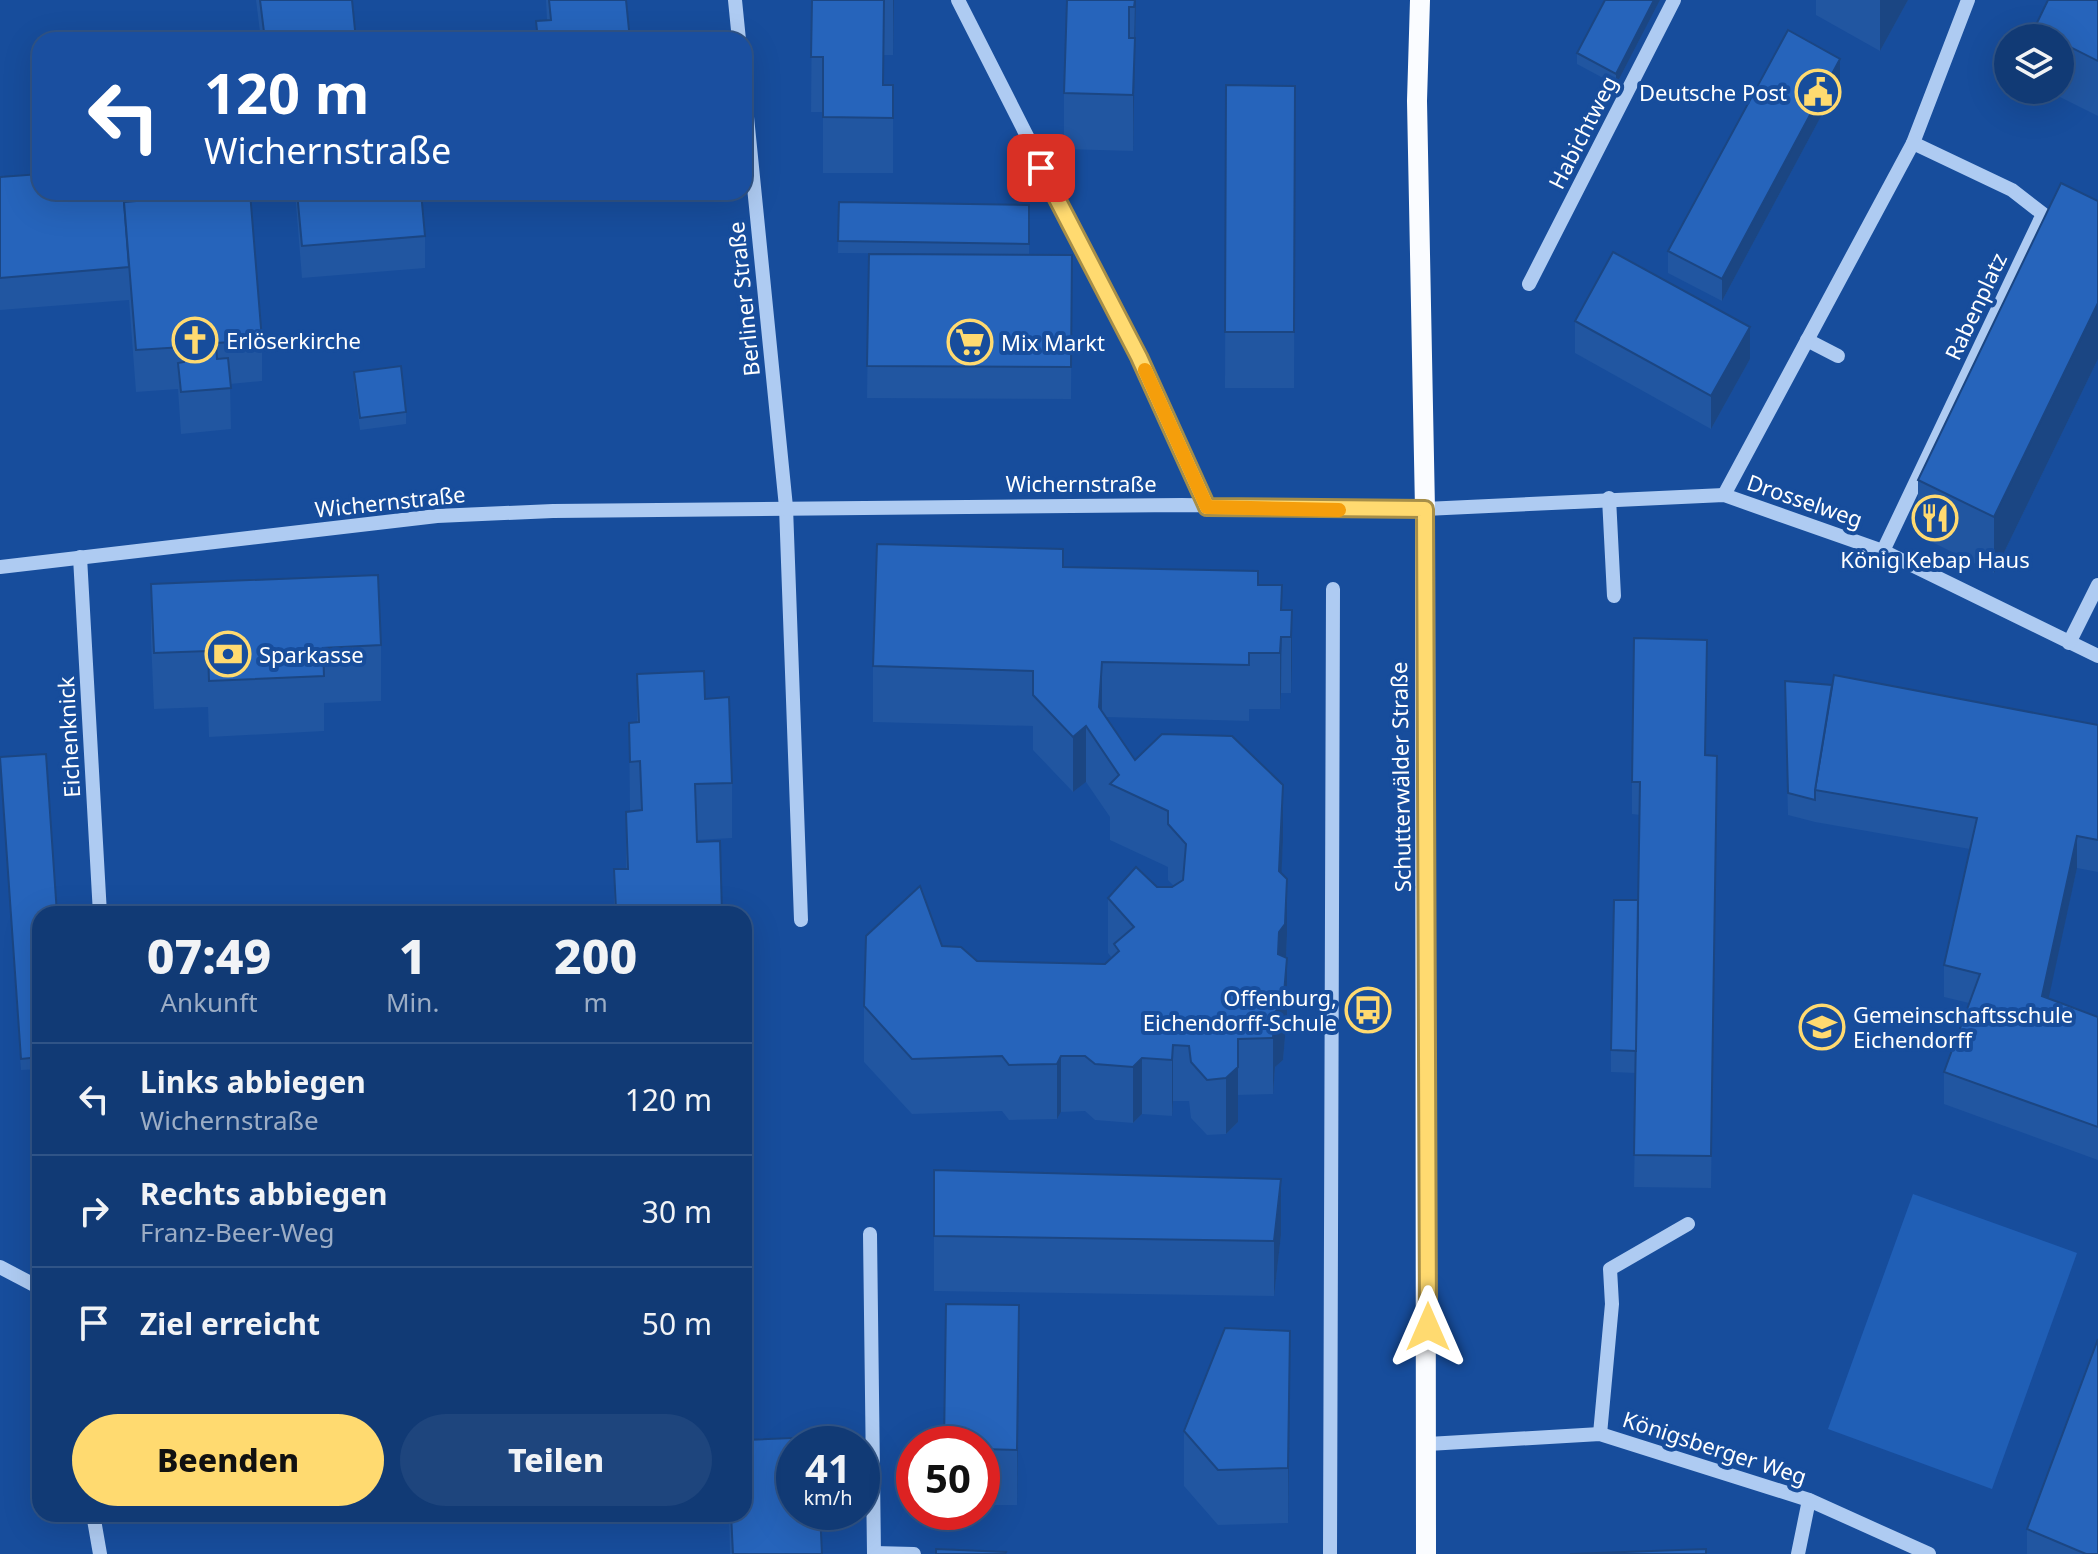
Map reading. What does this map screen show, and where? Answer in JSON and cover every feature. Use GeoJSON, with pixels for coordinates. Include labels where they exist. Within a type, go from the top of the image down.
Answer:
{"type":"FeatureCollection","features":[{"type":"Feature","properties":{"kind":"main road","name":"Schutterwälder Straße"},"geometry":{"type":"LineString","coordinates":[[1420,0],[1417,101],[1425,509],[1426,1554]]}},
{"type":"Feature","properties":{"kind":"street"},"geometry":{"type":"LineString","coordinates":[[735,0],[738,32]]}},
{"type":"Feature","properties":{"kind":"street"},"geometry":{"type":"LineString","coordinates":[[958,0],[1139,357],[1207,507]]}},
{"type":"Feature","properties":{"kind":"street","name":"Habichtweg"},"geometry":{"type":"LineString","coordinates":[[1529,284],[1674,0]]}},
{"type":"Feature","properties":{"kind":"street"},"geometry":{"type":"LineString","coordinates":[[1724,495],[1913,143],[1968,0]]}},
{"type":"Feature","properties":{"kind":"street","name":"Rabenplatz"},"geometry":{"type":"LineString","coordinates":[[1883,551],[2043,214],[2012,190],[1913,143]]}},
{"type":"Feature","properties":{"kind":"street","name":"Berliner Straße"},"geometry":{"type":"LineString","coordinates":[[752,167],[786,507]]}},
{"type":"Feature","properties":{"kind":"street"},"geometry":{"type":"LineString","coordinates":[[1807,340],[1838,356]]}},
{"type":"Feature","properties":{"kind":"street","name":"Drosselweg"},"geometry":{"type":"LineString","coordinates":[[1425,509],[1724,495],[1883,551],[2098,656]]}},
{"type":"Feature","properties":{"kind":"street"},"geometry":{"type":"LineString","coordinates":[[1609,498],[1614,596]]}},
{"type":"Feature","properties":{"kind":"street"},"geometry":{"type":"LineString","coordinates":[[786,507],[801,920]]}},
{"type":"Feature","properties":{"kind":"street","name":"Wichernstraße"},"geometry":{"type":"LineString","coordinates":[[0,567],[437,516],[786,507],[1425,509]]}},
{"type":"Feature","properties":{"kind":"street","name":"Eichenknick"},"geometry":{"type":"LineString","coordinates":[[80,557],[100,906]]}},
{"type":"Feature","properties":{"kind":"street"},"geometry":{"type":"LineString","coordinates":[[2069,643],[2098,585]]}},
{"type":"Feature","properties":{"kind":"street"},"geometry":{"type":"LineString","coordinates":[[1330,1554],[1333,589]]}},
{"type":"Feature","properties":{"kind":"street"},"geometry":{"type":"LineString","coordinates":[[1600,1434],[1612,1304],[1610,1269],[1688,1224]]}},
{"type":"Feature","properties":{"kind":"street"},"geometry":{"type":"LineString","coordinates":[[870,1234],[874,1553],[914,1554]]}},
{"type":"Feature","properties":{"kind":"street"},"geometry":{"type":"LineString","coordinates":[[0,1267],[32,1279]]}},
{"type":"Feature","properties":{"kind":"street","name":"Königsberger Weg"},"geometry":{"type":"LineString","coordinates":[[1428,1444],[1600,1434],[1809,1500],[1929,1554]]}},
{"type":"Feature","properties":{"kind":"street"},"geometry":{"type":"LineString","coordinates":[[1798,1554],[1809,1500]]}},
{"type":"Feature","properties":{"kind":"street"},"geometry":{"type":"LineString","coordinates":[[94,1522],[100,1554]]}},
{"type":"Feature","properties":{"kind":"shaded area"},"geometry":{"type":"Polygon","coordinates":[[[1913,1194],[2077,1253],[1992,1489],[1828,1429],[1913,1194]]]}},
{"type":"Feature","properties":{"kind":"building"},"geometry":{"type":"Polygon","coordinates":[[[260,0],[352,0],[355,32],[264,32],[260,0]]]}},
{"type":"Feature","properties":{"kind":"building"},"geometry":{"type":"Polygon","coordinates":[[[549,0],[626,0],[629,32],[537,32],[536,21],[551,20],[549,0]]]}},
{"type":"Feature","properties":{"kind":"building"},"geometry":{"type":"Polygon","coordinates":[[[812,0],[884,0],[883,85],[893,85],[893,118],[823,117],[823,57],[811,57],[812,0]]]}},
{"type":"Feature","properties":{"kind":"building"},"geometry":{"type":"Polygon","coordinates":[[[1067,0],[1135,0],[1134,7],[1129,7],[1129,38],[1135,38],[1133,95],[1064,93],[1067,0]]]}},
{"type":"Feature","properties":{"kind":"building"},"geometry":{"type":"Polygon","coordinates":[[[1605,0],[1654,0],[1616,74],[1577,53],[1605,0]]]}},
{"type":"Feature","properties":{"kind":"building"},"geometry":{"type":"Polygon","coordinates":[[[2048,0],[2098,0],[2098,61],[2074,49],[2074,24],[2036,24],[2048,0]]]}},
{"type":"Feature","properties":{"kind":"building"},"geometry":{"type":"Polygon","coordinates":[[[1788,30],[1840,59],[1722,279],[1668,251],[1788,30]]]}},
{"type":"Feature","properties":{"kind":"building"},"geometry":{"type":"Polygon","coordinates":[[[1226,85],[1295,86],[1294,332],[1225,332],[1226,85]]]}},
{"type":"Feature","properties":{"kind":"building"},"geometry":{"type":"Polygon","coordinates":[[[32,175],[32,200],[146,200],[124,202],[129,267],[0,278],[0,177],[32,175]]]}},
{"type":"Feature","properties":{"kind":"building"},"geometry":{"type":"Polygon","coordinates":[[[2061,183],[2098,201],[2098,303],[1994,517],[1918,480],[2061,183]]]}},
{"type":"Feature","properties":{"kind":"building","name":"Erlöserkirche"},"geometry":{"type":"Polygon","coordinates":[[[251,200],[262,340],[216,343],[217,359],[228,358],[231,388],[181,392],[178,363],[184,362],[183,347],[136,350],[124,202],[251,200]]]}},
{"type":"Feature","properties":{"kind":"building"},"geometry":{"type":"Polygon","coordinates":[[[298,200],[422,200],[425,236],[302,246],[298,200]]]}},
{"type":"Feature","properties":{"kind":"building"},"geometry":{"type":"Polygon","coordinates":[[[839,202],[1029,205],[1029,244],[838,241],[839,202]]]}},
{"type":"Feature","properties":{"kind":"building"},"geometry":{"type":"Polygon","coordinates":[[[1613,252],[1750,327],[1711,396],[1575,321],[1613,252]]]}},
{"type":"Feature","properties":{"kind":"building","name":"Mix Markt"},"geometry":{"type":"Polygon","coordinates":[[[869,254],[1072,255],[1071,367],[867,366],[869,254]]]}},
{"type":"Feature","properties":{"kind":"building"},"geometry":{"type":"Polygon","coordinates":[[[401,366],[406,412],[360,418],[354,372],[401,366]]]}},
{"type":"Feature","properties":{"kind":"building"},"geometry":{"type":"Polygon","coordinates":[[[877,544],[1063,549],[1063,567],[1258,571],[1258,585],[1282,585],[1281,610],[1292,610],[1291,637],[1281,637],[1280,653],[1249,653],[1249,665],[1102,662],[1099,707],[1135,760],[1162,734],[1232,736],[1283,785],[1279,871],[1287,879],[1285,924],[1279,932],[1278,954],[1287,958],[1283,1005],[1275,1012],[1273,1038],[1238,1039],[1238,1067],[1226,1078],[1207,1080],[1191,1062],[1189,1046],[1173,1045],[1172,1060],[1142,1058],[1133,1067],[1095,1064],[1085,1056],[1061,1056],[1057,1064],[1009,1065],[1002,1056],[912,1059],[864,1006],[866,936],[920,886],[942,946],[961,947],[977,961],[1105,964],[1119,951],[1114,944],[1134,927],[1108,898],[1136,867],[1157,887],[1172,887],[1183,880],[1186,844],[1168,824],[1168,811],[1110,784],[1119,775],[1086,726],[1073,737],[1033,695],[1033,671],[873,666],[877,544]]]}},
{"type":"Feature","properties":{"kind":"building"},"geometry":{"type":"Polygon","coordinates":[[[378,575],[381,645],[323,648],[324,676],[209,681],[208,651],[154,653],[151,584],[378,575]]]}},
{"type":"Feature","properties":{"kind":"building"},"geometry":{"type":"Polygon","coordinates":[[[1634,638],[1707,640],[1705,755],[1717,756],[1711,1156],[1634,1155],[1640,782],[1632,782],[1634,638]]]}},
{"type":"Feature","properties":{"kind":"building"},"geometry":{"type":"Polygon","coordinates":[[[704,671],[705,699],[729,697],[732,783],[695,784],[697,842],[720,841],[722,906],[616,906],[614,869],[628,869],[626,812],[642,810],[640,761],[630,762],[629,723],[639,722],[637,674],[704,671]]]}},
{"type":"Feature","properties":{"kind":"building"},"geometry":{"type":"Polygon","coordinates":[[[1834,675],[2098,725],[2098,840],[2077,836],[2042,996],[2098,1017],[2098,1127],[1944,1072],[1980,974],[1944,965],[1977,818],[1815,790],[1834,675]]]}},
{"type":"Feature","properties":{"kind":"building"},"geometry":{"type":"Polygon","coordinates":[[[1785,681],[1832,685],[1815,800],[1788,793],[1785,681]]]}},
{"type":"Feature","properties":{"kind":"building"},"geometry":{"type":"Polygon","coordinates":[[[46,754],[56,906],[32,906],[32,1058],[21,1059],[0,757],[46,754]]]}},
{"type":"Feature","properties":{"kind":"building"},"geometry":{"type":"Polygon","coordinates":[[[1614,900],[1638,900],[1636,1051],[1611,1050],[1614,900]]]}},
{"type":"Feature","properties":{"kind":"building"},"geometry":{"type":"Polygon","coordinates":[[[934,1170],[1281,1179],[1274,1241],[934,1236],[934,1170]]]}},
{"type":"Feature","properties":{"kind":"building"},"geometry":{"type":"Polygon","coordinates":[[[946,1304],[1019,1305],[1017,1450],[1000,1450],[1000,1426],[944,1426],[946,1304]]]}},
{"type":"Feature","properties":{"kind":"building"},"geometry":{"type":"Polygon","coordinates":[[[1225,1328],[1290,1331],[1288,1468],[1218,1470],[1184,1431],[1225,1328]]]}},
{"type":"Feature","properties":{"kind":"building"},"geometry":{"type":"Polygon","coordinates":[[[2098,1339],[2098,1554],[2086,1554],[2027,1529],[2098,1339]]]}},
{"type":"Feature","properties":{"kind":"building"},"geometry":{"type":"Polygon","coordinates":[[[776,1439],[776,1530],[821,1530],[822,1554],[733,1554],[731,1522],[752,1522],[752,1440],[776,1439]]]}},
{"type":"Feature","properties":{"kind":"building"},"geometry":{"type":"Polygon","coordinates":[[[936,1549],[1006,1552],[936,1554],[936,1549]]]}},
{"type":"Feature","properties":{"kind":"building"},"geometry":{"type":"Polygon","coordinates":[[[1706,1549],[1706,1554],[1570,1554],[1706,1549]]]}},
{"type":"Feature","properties":{"kind":"slow traffic"},"geometry":{"type":"LineString","coordinates":[[1145,370],[1207,507],[1339,510]]}},
{"type":"Feature","properties":{"kind":"place","name":"Deutsche Post"},"geometry":{"type":"Point","coordinates":[1818,92]}},
{"type":"Feature","properties":{"kind":"place","name":"Erlöserkirche"},"geometry":{"type":"Point","coordinates":[195,340]}},
{"type":"Feature","properties":{"kind":"place","name":"Mix Markt"},"geometry":{"type":"Point","coordinates":[970,342]}},
{"type":"Feature","properties":{"kind":"place","name":"König Kebap Haus"},"geometry":{"type":"Point","coordinates":[1935,518]}},
{"type":"Feature","properties":{"kind":"place","name":"Sparkasse"},"geometry":{"type":"Point","coordinates":[228,654]}},
{"type":"Feature","properties":{"kind":"place","name":"Offenburg, Eichendorff-Schule"},"geometry":{"type":"Point","coordinates":[1368,1010]}},
{"type":"Feature","properties":{"kind":"place","name":"Gemeinschaftsschule Eichendorff"},"geometry":{"type":"Point","coordinates":[1822,1027]}},
{"type":"Feature","properties":{"kind":"route"},"geometry":{"type":"LineString","coordinates":[[1041,168],[1139,357],[1207,507],[1425,509],[1423,652],[1428,1327]]}}]}
